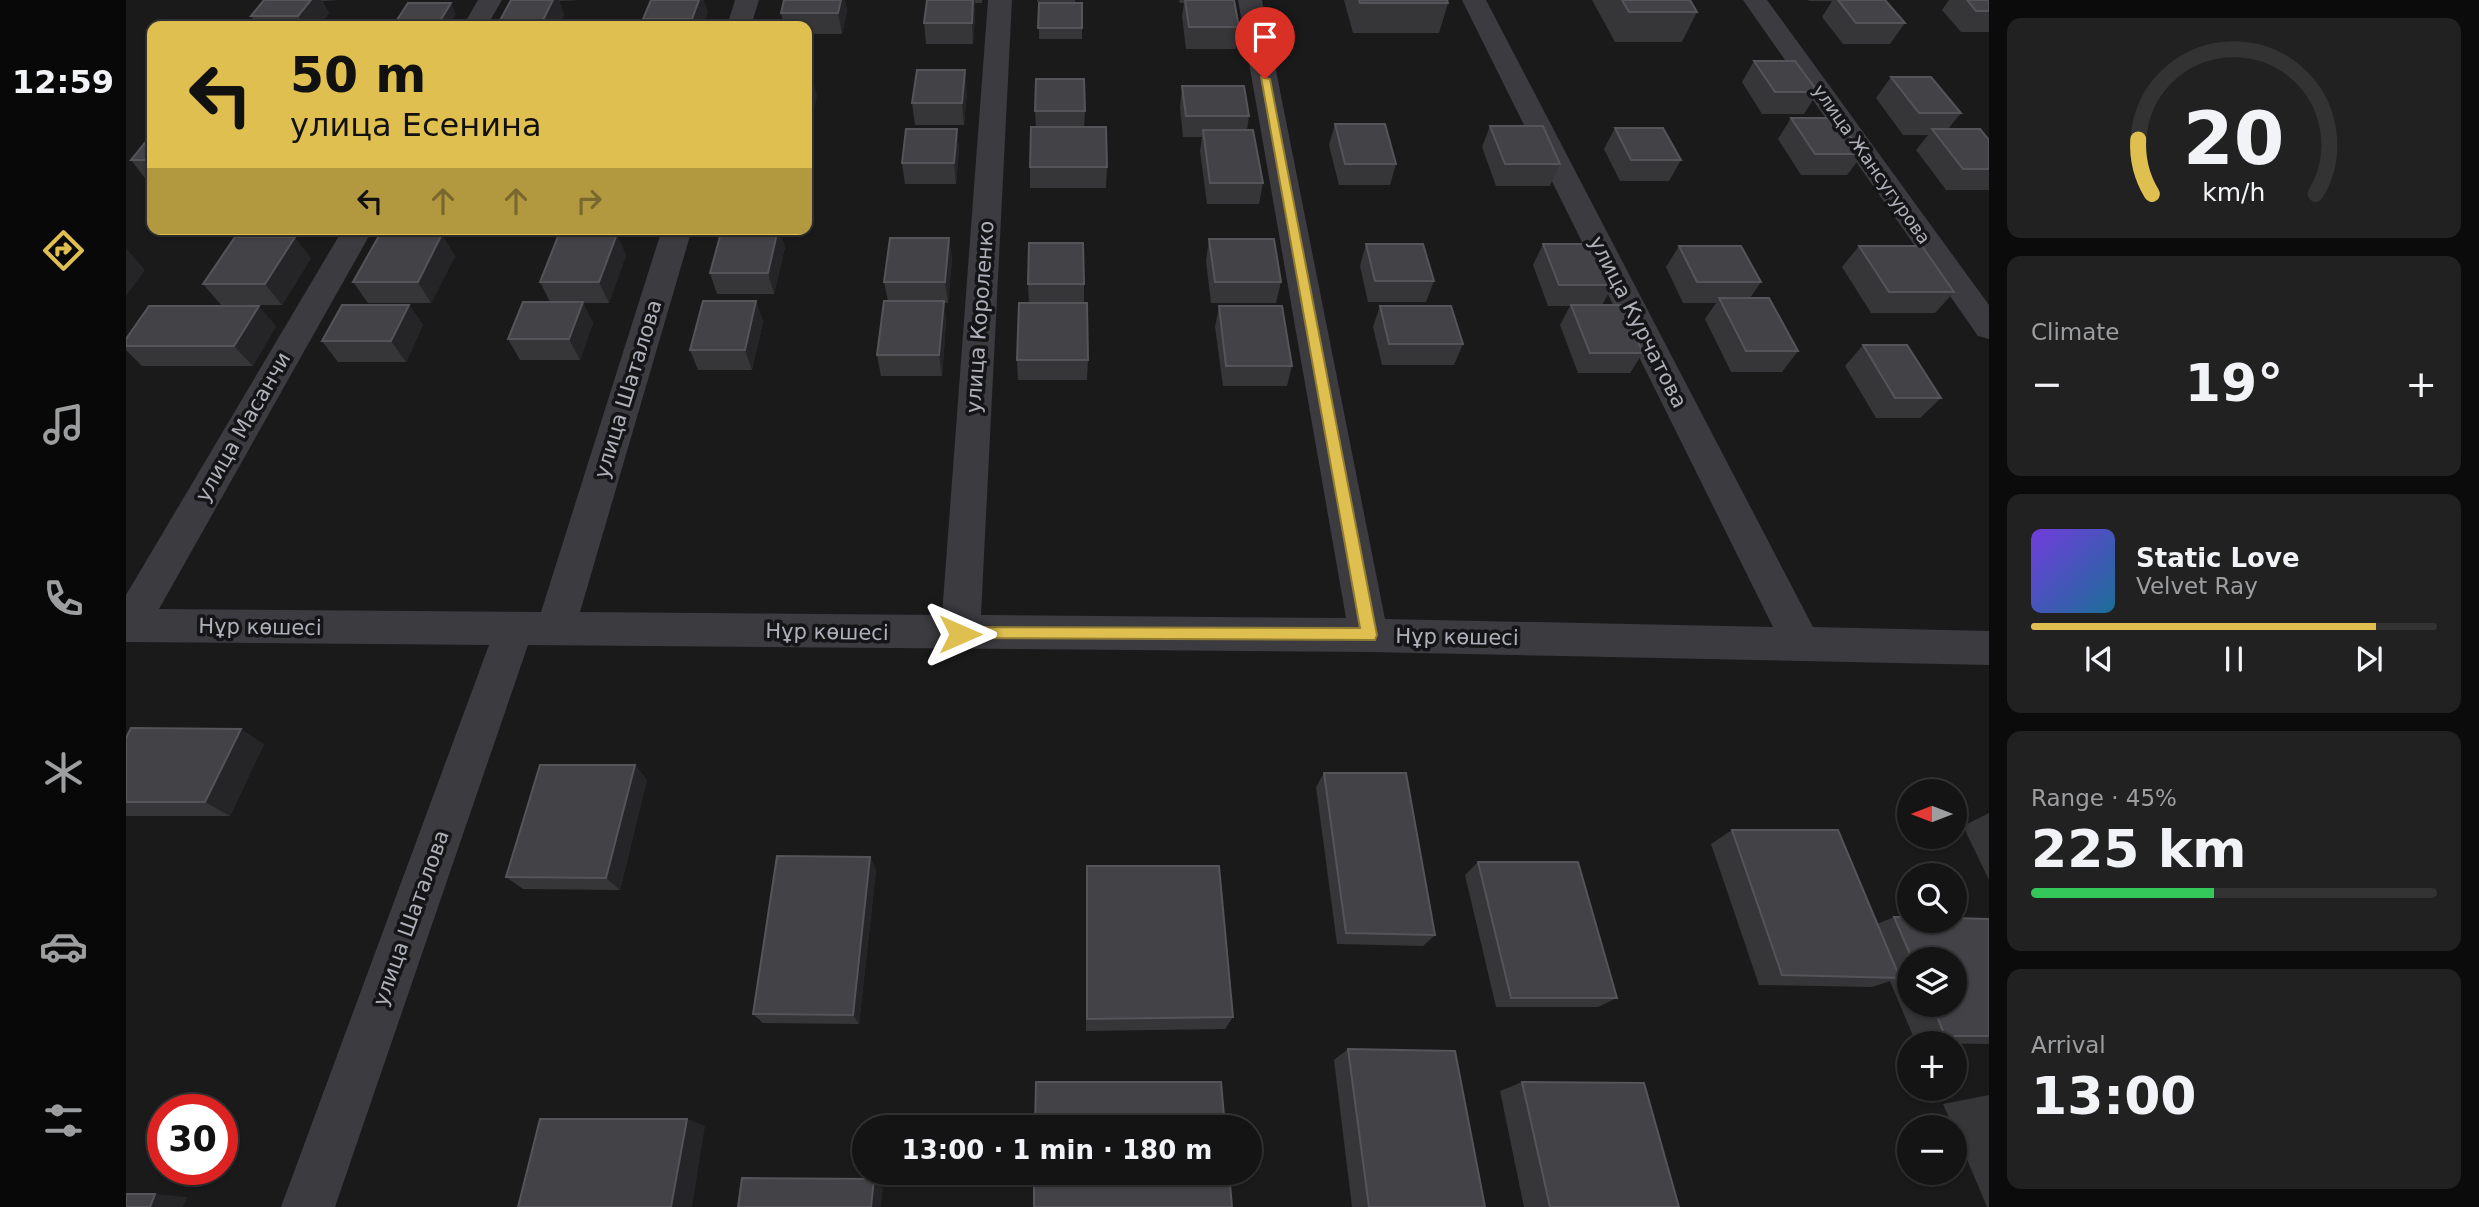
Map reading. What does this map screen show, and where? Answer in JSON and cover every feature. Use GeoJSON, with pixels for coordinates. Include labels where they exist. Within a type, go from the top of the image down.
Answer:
{"type":"FeatureCollection","features":[{"type":"Feature","properties":{"kind":"street"},"geometry":{"type":"LineString","coordinates":[[478,21],[490,0]]}},
{"type":"Feature","properties":{"kind":"street"},"geometry":{"type":"LineString","coordinates":[[741,21],[747,0]]}},
{"type":"Feature","properties":{"kind":"street","name":"улица Короленко"},"geometry":{"type":"LineString","coordinates":[[960,634],[1000,0]]}},
{"type":"Feature","properties":{"kind":"street"},"geometry":{"type":"LineString","coordinates":[[1250,0],[1369,635]]}},
{"type":"Feature","properties":{"kind":"street","name":"улица Курчатова"},"geometry":{"type":"LineString","coordinates":[[1474,0],[1802,645]]}},
{"type":"Feature","properties":{"kind":"street","name":"улица Жансугурова"},"geometry":{"type":"LineString","coordinates":[[1755,0],[1989,328]]}},
{"type":"Feature","properties":{"kind":"street","name":"улица Масанчи"},"geometry":{"type":"LineString","coordinates":[[127,625],[354,235]]}},
{"type":"Feature","properties":{"kind":"street","name":"улица Шаталова"},"geometry":{"type":"LineString","coordinates":[[308,1207],[535,629],[675,235]]}},
{"type":"Feature","properties":{"kind":"street","name":"Нұр көшесі"},"geometry":{"type":"LineString","coordinates":[[127,625],[960,634],[1369,635],[1989,649]]}},
{"type":"Feature","properties":{"kind":"building"},"geometry":{"type":"Polygon","coordinates":[[[264,0],[311,0],[298,16],[251,16],[264,0]]]}},
{"type":"Feature","properties":{"kind":"building"},"geometry":{"type":"Polygon","coordinates":[[[511,0],[553,0],[542,21],[500,21],[511,0]]]}},
{"type":"Feature","properties":{"kind":"building"},"geometry":{"type":"Polygon","coordinates":[[[651,0],[699,0],[692,19],[643,19],[651,0]]]}},
{"type":"Feature","properties":{"kind":"building"},"geometry":{"type":"Polygon","coordinates":[[[784,0],[841,0],[838,13],[781,13],[784,0]]]}},
{"type":"Feature","properties":{"kind":"building"},"geometry":{"type":"Polygon","coordinates":[[[927,0],[973,0],[972,23],[924,23],[927,0]]]}},
{"type":"Feature","properties":{"kind":"building"},"geometry":{"type":"Polygon","coordinates":[[[1185,0],[1234,0],[1239,27],[1189,27],[1185,0]]]}},
{"type":"Feature","properties":{"kind":"building"},"geometry":{"type":"Polygon","coordinates":[[[1359,0],[1447,0],[1448,3],[1360,3],[1359,0]]]}},
{"type":"Feature","properties":{"kind":"building"},"geometry":{"type":"Polygon","coordinates":[[[1622,0],[1690,0],[1697,12],[1629,12],[1622,0]]]}},
{"type":"Feature","properties":{"kind":"building"},"geometry":{"type":"Polygon","coordinates":[[[1838,0],[1885,0],[1905,23],[1856,23],[1838,0]]]}},
{"type":"Feature","properties":{"kind":"building"},"geometry":{"type":"Polygon","coordinates":[[[1967,0],[1989,0],[1989,11],[1976,11],[1967,0]]]}},
{"type":"Feature","properties":{"kind":"building"},"geometry":{"type":"Polygon","coordinates":[[[408,3],[451,3],[440,21],[396,21],[408,3]]]}},
{"type":"Feature","properties":{"kind":"building"},"geometry":{"type":"Polygon","coordinates":[[[1039,3],[1082,3],[1082,28],[1038,28],[1039,3]]]}},
{"type":"Feature","properties":{"kind":"building"},"geometry":{"type":"Polygon","coordinates":[[[1754,61],[1795,61],[1818,92],[1775,92],[1754,61]]]}},
{"type":"Feature","properties":{"kind":"building"},"geometry":{"type":"Polygon","coordinates":[[[917,70],[965,70],[962,103],[912,103],[917,70]]]}},
{"type":"Feature","properties":{"kind":"building"},"geometry":{"type":"Polygon","coordinates":[[[1891,77],[1931,77],[1961,113],[1919,113],[1891,77]]]}},
{"type":"Feature","properties":{"kind":"building"},"geometry":{"type":"Polygon","coordinates":[[[1036,79],[1084,79],[1085,111],[1035,111],[1036,79]]]}},
{"type":"Feature","properties":{"kind":"building"},"geometry":{"type":"Polygon","coordinates":[[[1182,86],[1244,86],[1249,116],[1186,116],[1182,86]]]}},
{"type":"Feature","properties":{"kind":"building"},"geometry":{"type":"Polygon","coordinates":[[[1791,118],[1837,118],[1863,154],[1815,154],[1791,118]]]}},
{"type":"Feature","properties":{"kind":"building"},"geometry":{"type":"Polygon","coordinates":[[[1335,124],[1385,124],[1396,164],[1345,164],[1335,124]]]}},
{"type":"Feature","properties":{"kind":"building"},"geometry":{"type":"Polygon","coordinates":[[[1490,126],[1543,126],[1560,164],[1505,164],[1490,126]]]}},
{"type":"Feature","properties":{"kind":"building"},"geometry":{"type":"Polygon","coordinates":[[[1031,127],[1106,127],[1107,167],[1030,167],[1031,127]]]}},
{"type":"Feature","properties":{"kind":"building"},"geometry":{"type":"Polygon","coordinates":[[[1615,128],[1663,128],[1681,160],[1631,160],[1615,128]]]}},
{"type":"Feature","properties":{"kind":"building"},"geometry":{"type":"Polygon","coordinates":[[[906,129],[957,129],[954,163],[902,163],[906,129]]]}},
{"type":"Feature","properties":{"kind":"building"},"geometry":{"type":"Polygon","coordinates":[[[1932,129],[1980,129],[1989,140],[1989,169],[1963,169],[1932,129]]]}},
{"type":"Feature","properties":{"kind":"building"},"geometry":{"type":"Polygon","coordinates":[[[1203,130],[1253,130],[1263,183],[1210,183],[1203,130]]]}},
{"type":"Feature","properties":{"kind":"building"},"geometry":{"type":"Polygon","coordinates":[[[147,140],[147,160],[131,160],[147,140]]]}},
{"type":"Feature","properties":{"kind":"building"},"geometry":{"type":"Polygon","coordinates":[[[379,235],[442,235],[418,282],[353,282],[379,235]]]}},
{"type":"Feature","properties":{"kind":"building"},"geometry":{"type":"Polygon","coordinates":[[[559,235],[617,235],[599,282],[540,282],[559,235]]]}},
{"type":"Feature","properties":{"kind":"building"},"geometry":{"type":"Polygon","coordinates":[[[720,235],[777,235],[768,273],[710,273],[720,235]]]}},
{"type":"Feature","properties":{"kind":"building"},"geometry":{"type":"Polygon","coordinates":[[[235,237],[295,237],[265,284],[203,284],[235,237]]]}},
{"type":"Feature","properties":{"kind":"building"},"geometry":{"type":"Polygon","coordinates":[[[890,238],[949,238],[945,282],[884,282],[890,238]]]}},
{"type":"Feature","properties":{"kind":"building"},"geometry":{"type":"Polygon","coordinates":[[[1209,239],[1274,239],[1281,282],[1215,282],[1209,239]]]}},
{"type":"Feature","properties":{"kind":"building"},"geometry":{"type":"Polygon","coordinates":[[[1029,243],[1083,243],[1084,284],[1028,284],[1029,243]]]}},
{"type":"Feature","properties":{"kind":"building"},"geometry":{"type":"Polygon","coordinates":[[[1366,244],[1423,244],[1434,281],[1375,281],[1366,244]]]}},
{"type":"Feature","properties":{"kind":"building"},"geometry":{"type":"Polygon","coordinates":[[[1543,244],[1595,244],[1613,285],[1559,285],[1543,244]]]}},
{"type":"Feature","properties":{"kind":"building"},"geometry":{"type":"Polygon","coordinates":[[[1679,246],[1741,246],[1761,282],[1697,282],[1679,246]]]}},
{"type":"Feature","properties":{"kind":"building"},"geometry":{"type":"Polygon","coordinates":[[[1859,246],[1922,246],[1954,292],[1889,292],[1859,246]]]}},
{"type":"Feature","properties":{"kind":"building"},"geometry":{"type":"Polygon","coordinates":[[[1719,298],[1769,298],[1798,351],[1746,351],[1719,298]]]}},
{"type":"Feature","properties":{"kind":"building"},"geometry":{"type":"Polygon","coordinates":[[[703,301],[756,301],[745,350],[690,350],[703,301]]]}},
{"type":"Feature","properties":{"kind":"building"},"geometry":{"type":"Polygon","coordinates":[[[884,301],[944,301],[939,355],[877,355],[884,301]]]}},
{"type":"Feature","properties":{"kind":"building"},"geometry":{"type":"Polygon","coordinates":[[[523,302],[583,302],[569,339],[508,339],[523,302]]]}},
{"type":"Feature","properties":{"kind":"building"},"geometry":{"type":"Polygon","coordinates":[[[1019,303],[1087,303],[1088,360],[1017,360],[1019,303]]]}},
{"type":"Feature","properties":{"kind":"building"},"geometry":{"type":"Polygon","coordinates":[[[342,305],[409,305],[391,341],[322,341],[342,305]]]}},
{"type":"Feature","properties":{"kind":"building"},"geometry":{"type":"Polygon","coordinates":[[[1571,305],[1622,305],[1643,353],[1590,353],[1571,305]]]}},
{"type":"Feature","properties":{"kind":"building"},"geometry":{"type":"Polygon","coordinates":[[[149,306],[259,306],[234,346],[126,346],[126,339],[149,306]]]}},
{"type":"Feature","properties":{"kind":"building"},"geometry":{"type":"Polygon","coordinates":[[[1219,306],[1282,306],[1292,366],[1226,366],[1219,306]]]}},
{"type":"Feature","properties":{"kind":"building"},"geometry":{"type":"Polygon","coordinates":[[[1380,306],[1451,306],[1463,344],[1389,344],[1380,306]]]}},
{"type":"Feature","properties":{"kind":"building"},"geometry":{"type":"Polygon","coordinates":[[[1863,345],[1907,345],[1941,398],[1895,398],[1863,345]]]}},
{"type":"Feature","properties":{"kind":"building"},"geometry":{"type":"Polygon","coordinates":[[[131,728],[241,729],[205,802],[126,802],[126,738],[131,728]]]}},
{"type":"Feature","properties":{"kind":"building"},"geometry":{"type":"Polygon","coordinates":[[[540,765],[635,765],[606,878],[506,877],[540,765]]]}},
{"type":"Feature","properties":{"kind":"building"},"geometry":{"type":"Polygon","coordinates":[[[1324,773],[1406,773],[1435,935],[1346,933],[1324,773]]]}},
{"type":"Feature","properties":{"kind":"building"},"geometry":{"type":"Polygon","coordinates":[[[1732,830],[1838,830],[1897,971],[1897,978],[1782,975],[1732,830]]]}},
{"type":"Feature","properties":{"kind":"building"},"geometry":{"type":"Polygon","coordinates":[[[777,856],[870,857],[853,1015],[753,1014],[777,856]]]}},
{"type":"Feature","properties":{"kind":"building"},"geometry":{"type":"Polygon","coordinates":[[[1478,862],[1578,862],[1617,998],[1511,998],[1478,862]]]}},
{"type":"Feature","properties":{"kind":"building"},"geometry":{"type":"Polygon","coordinates":[[[1087,866],[1219,866],[1233,1017],[1087,1019],[1087,866]]]}},
{"type":"Feature","properties":{"kind":"building"},"geometry":{"type":"Polygon","coordinates":[[[1967,918],[1989,919],[1989,1036],[1967,1036],[1967,1031],[1943,1031],[1937,1017],[1967,1017],[1967,947],[1907,947],[1901,933],[1967,933],[1967,918]]]}},
{"type":"Feature","properties":{"kind":"building"},"geometry":{"type":"Polygon","coordinates":[[[1348,1049],[1455,1051],[1485,1207],[1369,1207],[1348,1049]]]}},
{"type":"Feature","properties":{"kind":"building"},"geometry":{"type":"Polygon","coordinates":[[[1036,1082],[1221,1082],[1224,1115],[1035,1115],[1036,1082]]]}},
{"type":"Feature","properties":{"kind":"building"},"geometry":{"type":"Polygon","coordinates":[[[1522,1082],[1644,1083],[1679,1207],[1550,1207],[1522,1082]]]}},
{"type":"Feature","properties":{"kind":"building"},"geometry":{"type":"Polygon","coordinates":[[[540,1119],[687,1119],[671,1207],[518,1207],[540,1119]]]}},
{"type":"Feature","properties":{"kind":"building"},"geometry":{"type":"Polygon","coordinates":[[[742,1178],[852,1179],[852,1185],[873,1185],[871,1207],[738,1207],[742,1178]]]}},
{"type":"Feature","properties":{"kind":"building"},"geometry":{"type":"Polygon","coordinates":[[[1034,1185],[1230,1185],[1232,1207],[1034,1207],[1034,1185]]]}},
{"type":"Feature","properties":{"kind":"building"},"geometry":{"type":"Polygon","coordinates":[[[126,1194],[155,1194],[150,1207],[126,1207],[126,1194]]]}},
{"type":"Feature","properties":{"kind":"route"},"geometry":{"type":"LineString","coordinates":[[960,634],[1369,635],[1265,79]]}}]}
